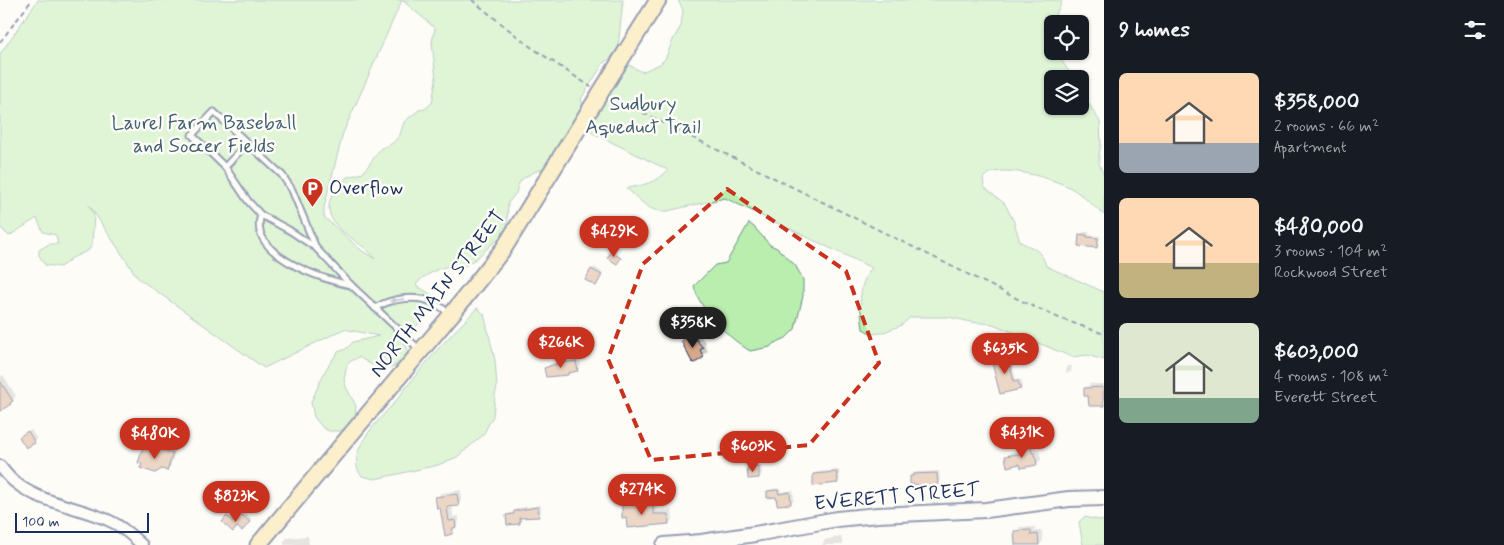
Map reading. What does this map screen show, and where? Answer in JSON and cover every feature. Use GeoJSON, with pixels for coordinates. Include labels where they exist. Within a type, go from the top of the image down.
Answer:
{"type":"FeatureCollection","features":[{"type":"Feature","properties":{"kind":"main road","name":"NORTH MAIN STREET"},"geometry":{"type":"LineString","coordinates":[[258,545],[451,316],[504,248],[658,0]]}},
{"type":"Feature","properties":{"kind":"street"},"geometry":{"type":"LineString","coordinates":[[0,466],[15,483],[31,492],[114,522],[142,545]]}},
{"type":"Feature","properties":{"kind":"street","name":"EVERETT STREET"},"geometry":{"type":"LineString","coordinates":[[664,545],[702,542],[837,519],[878,515],[986,510],[1069,499],[1104,498]]}},
{"type":"Feature","properties":{"kind":"lane"},"geometry":{"type":"LineString","coordinates":[[316,248],[287,182],[282,175],[214,112],[192,135],[226,167],[248,201],[261,215],[289,230],[316,248],[350,284],[421,351]]}},
{"type":"Feature","properties":{"kind":"lane"},"geometry":{"type":"LineString","coordinates":[[226,167],[247,143]]}},
{"type":"Feature","properties":{"kind":"lane"},"geometry":{"type":"LineString","coordinates":[[261,215],[259,227],[261,234],[271,247],[289,262],[318,277],[350,284]]}},
{"type":"Feature","properties":{"kind":"lane"},"geometry":{"type":"LineString","coordinates":[[375,308],[382,303],[414,298],[436,304],[451,316]]}},
{"type":"Feature","properties":{"kind":"path"},"geometry":{"type":"LineString","coordinates":[[0,42],[32,0]]}},
{"type":"Feature","properties":{"kind":"path"},"geometry":{"type":"LineString","coordinates":[[472,0],[528,45],[600,92],[1028,304],[1059,318],[1104,334]]}},
{"type":"Feature","properties":{"kind":"highlighted area"},"geometry":{"type":"Polygon","coordinates":[[[727,189],[846,271],[879,363],[809,445],[651,460],[608,359],[643,264],[727,189]]]}},
{"type":"Feature","properties":{"kind":"green space","name":"Laurel Farm Baseball and Soccer Fields"},"geometry":{"type":"Polygon","coordinates":[[[38,0],[402,0],[623,0],[618,47],[610,59],[604,62],[581,99],[583,106],[547,167],[522,179],[518,185],[516,193],[508,203],[507,226],[503,234],[465,266],[449,266],[438,269],[422,278],[416,285],[438,299],[404,342],[407,354],[401,362],[383,368],[377,367],[359,357],[347,365],[344,379],[356,406],[352,422],[341,431],[329,431],[323,428],[314,417],[311,402],[326,369],[338,352],[346,349],[353,342],[379,336],[344,329],[264,368],[138,278],[89,205],[94,215],[92,244],[89,250],[72,258],[60,267],[45,265],[39,255],[39,250],[49,244],[58,244],[56,235],[43,232],[37,218],[9,236],[0,227],[0,54],[38,0]],[[402,0],[343,133],[324,207],[324,217],[361,250],[375,259],[364,247],[335,224],[329,208],[330,201],[343,186],[343,182],[347,177],[363,173],[381,148],[394,142],[400,135],[404,122],[419,110],[425,109],[432,103],[436,80],[432,42],[435,28],[402,0]]]}},
{"type":"Feature","properties":{"kind":"green space","name":"Sudbury Aqueduct Trail"},"geometry":{"type":"Polygon","coordinates":[[[678,0],[1062,0],[1054,15],[1044,15],[1044,60],[1061,60],[1068,70],[1044,70],[1044,115],[1089,115],[1089,104],[1100,122],[1099,164],[1104,175],[1104,215],[1071,188],[1039,176],[1013,171],[990,173],[983,178],[984,187],[1005,204],[1014,222],[1020,242],[1037,251],[1046,266],[1104,292],[1104,360],[1087,355],[1072,357],[993,324],[949,317],[911,317],[900,326],[881,333],[872,334],[863,329],[861,297],[864,282],[872,268],[725,198],[667,211],[649,208],[640,201],[626,188],[649,183],[659,178],[668,170],[587,130],[627,64],[642,72],[660,64],[665,59],[681,26],[683,10],[678,0]]]}},
{"type":"Feature","properties":{"kind":"green space"},"geometry":{"type":"Polygon","coordinates":[[[749,223],[770,245],[777,248],[795,265],[803,279],[803,296],[795,329],[786,338],[770,347],[750,351],[733,339],[708,314],[694,286],[715,265],[726,263],[749,223]]]}},
{"type":"Feature","properties":{"kind":"green space"},"geometry":{"type":"Polygon","coordinates":[[[477,308],[484,314],[495,360],[497,387],[493,416],[483,435],[457,457],[438,465],[375,479],[362,476],[357,466],[357,458],[360,447],[368,433],[433,355],[477,308]]]}},
{"type":"Feature","properties":{"kind":"green space"},"geometry":{"type":"Polygon","coordinates":[[[1084,517],[1104,521],[1104,545],[1083,545],[1079,522],[1084,517]]]}},
{"type":"Feature","properties":{"kind":"building"},"geometry":{"type":"Polygon","coordinates":[[[1079,234],[1098,238],[1097,248],[1078,246],[1079,234]]]}},
{"type":"Feature","properties":{"kind":"building"},"geometry":{"type":"Polygon","coordinates":[[[611,252],[621,258],[617,264],[607,258],[611,252]]]}},
{"type":"Feature","properties":{"kind":"building"},"geometry":{"type":"Polygon","coordinates":[[[591,269],[602,275],[596,286],[585,280],[591,269]]]}},
{"type":"Feature","properties":{"kind":"building"},"geometry":{"type":"Polygon","coordinates":[[[692,334],[703,348],[700,350],[704,357],[695,363],[692,362],[681,341],[692,334]]]}},
{"type":"Feature","properties":{"kind":"building"},"geometry":{"type":"Polygon","coordinates":[[[1007,352],[1014,382],[1018,381],[1021,389],[1000,394],[992,363],[1000,361],[998,354],[1007,352]]]}},
{"type":"Feature","properties":{"kind":"building"},"geometry":{"type":"Polygon","coordinates":[[[576,361],[578,371],[568,373],[568,375],[546,377],[544,368],[576,361]]]}},
{"type":"Feature","properties":{"kind":"building"},"geometry":{"type":"Polygon","coordinates":[[[0,381],[13,401],[0,411],[0,381]]]}},
{"type":"Feature","properties":{"kind":"building"},"geometry":{"type":"Polygon","coordinates":[[[1103,387],[1104,406],[1089,406],[1088,396],[1084,396],[1084,388],[1103,387]]]}},
{"type":"Feature","properties":{"kind":"building"},"geometry":{"type":"Polygon","coordinates":[[[28,431],[35,443],[26,448],[19,437],[28,431]]]}},
{"type":"Feature","properties":{"kind":"building"},"geometry":{"type":"Polygon","coordinates":[[[143,447],[156,452],[157,448],[173,453],[167,471],[162,469],[155,473],[140,468],[142,464],[138,463],[143,447]]]}},
{"type":"Feature","properties":{"kind":"building"},"geometry":{"type":"Polygon","coordinates":[[[1031,447],[1032,453],[1035,453],[1037,465],[1021,468],[1020,464],[1007,467],[1005,456],[1025,453],[1024,448],[1031,447]]]}},
{"type":"Feature","properties":{"kind":"building"},"geometry":{"type":"Polygon","coordinates":[[[759,467],[759,478],[748,479],[747,468],[759,467]]]}},
{"type":"Feature","properties":{"kind":"building"},"geometry":{"type":"Polygon","coordinates":[[[837,472],[838,483],[813,486],[813,474],[837,472]]]}},
{"type":"Feature","properties":{"kind":"building"},"geometry":{"type":"Polygon","coordinates":[[[937,473],[938,485],[921,486],[910,484],[910,476],[913,476],[913,474],[937,473]]]}},
{"type":"Feature","properties":{"kind":"building"},"geometry":{"type":"Polygon","coordinates":[[[778,490],[779,494],[790,492],[791,504],[777,505],[776,497],[767,498],[767,491],[778,490]]]}},
{"type":"Feature","properties":{"kind":"building"},"geometry":{"type":"Polygon","coordinates":[[[246,494],[254,500],[247,509],[239,503],[246,494]]]}},
{"type":"Feature","properties":{"kind":"building"},"geometry":{"type":"Polygon","coordinates":[[[457,494],[459,506],[447,507],[449,521],[455,520],[456,527],[453,528],[452,534],[445,536],[440,508],[437,509],[435,497],[457,494]]]}},
{"type":"Feature","properties":{"kind":"building"},"geometry":{"type":"Polygon","coordinates":[[[636,501],[636,506],[653,505],[653,514],[668,514],[669,524],[627,528],[626,517],[622,518],[622,503],[636,501]]]}},
{"type":"Feature","properties":{"kind":"building"},"geometry":{"type":"Polygon","coordinates":[[[538,507],[539,517],[519,518],[520,524],[507,525],[506,515],[514,514],[514,511],[538,507]]]}},
{"type":"Feature","properties":{"kind":"building"},"geometry":{"type":"Polygon","coordinates":[[[241,514],[250,522],[242,531],[237,527],[233,532],[222,522],[227,516],[234,522],[241,514]]]}},
{"type":"Feature","properties":{"kind":"building"},"geometry":{"type":"Polygon","coordinates":[[[1031,530],[1031,535],[1038,534],[1039,545],[1015,545],[1014,531],[1031,530]]]}},
{"type":"Feature","properties":{"kind":"place","name":"Overflow"},"geometry":{"type":"Point","coordinates":[313,207]}}]}
